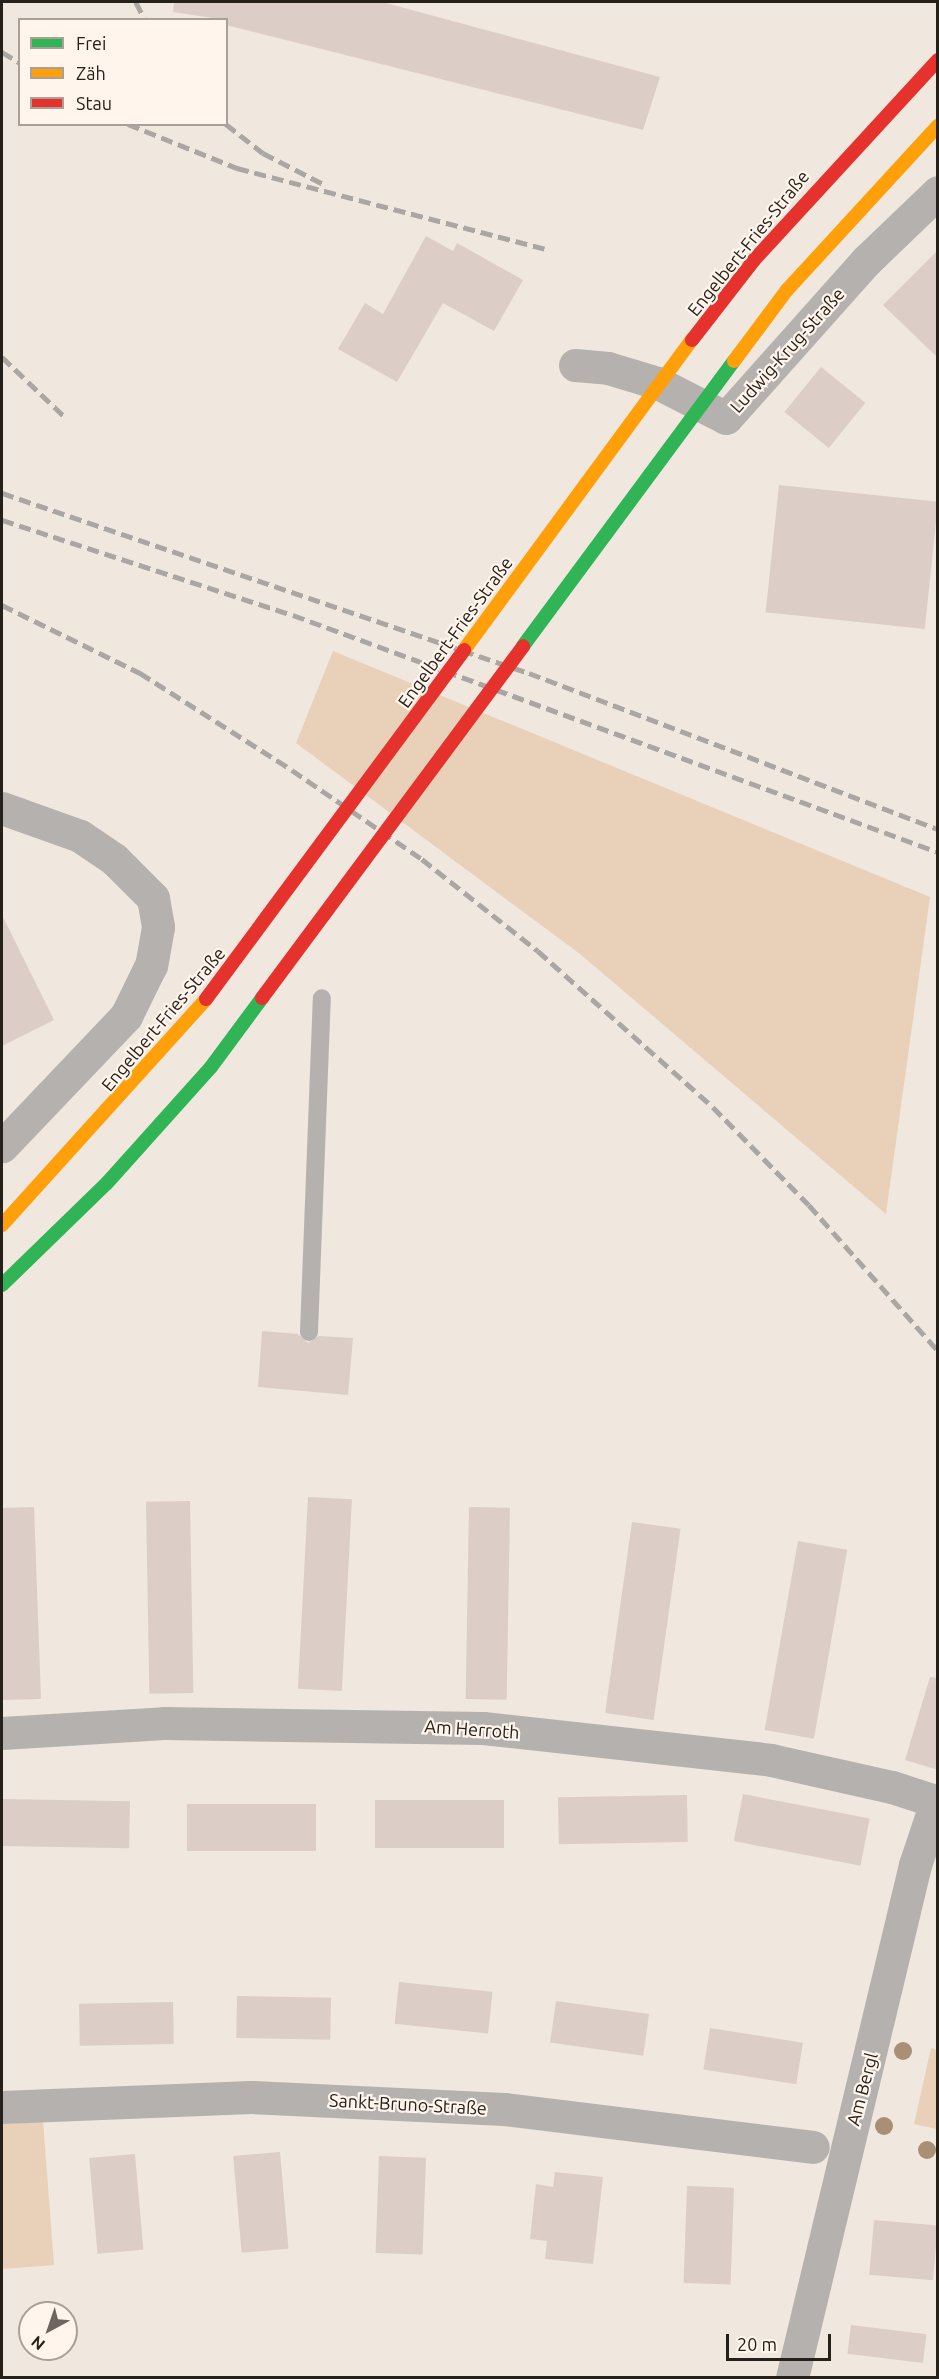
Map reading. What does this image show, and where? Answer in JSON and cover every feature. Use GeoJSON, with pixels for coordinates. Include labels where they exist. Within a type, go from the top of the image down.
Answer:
{"type":"FeatureCollection","features":[{"type":"Feature","properties":{"kind":"main road","name":"Engelbert-Fries-Straße"},"geometry":{"type":"LineString","coordinates":[[2,1225],[172,1042],[256,936],[638,411],[754,260],[938,60]]}},
{"type":"Feature","properties":{"kind":"main road"},"geometry":{"type":"LineString","coordinates":[[2,1285],[107,1184],[211,1067],[780,299],[938,126]]}},
{"type":"Feature","properties":{"kind":"street","name":"Ludwig-Krug-Straße"},"geometry":{"type":"LineString","coordinates":[[575,365],[608,368],[658,383],[726,418],[867,260],[938,192]]}},
{"type":"Feature","properties":{"kind":"street"},"geometry":{"type":"LineString","coordinates":[[2,808],[80,836],[114,859],[153,898],[158,927],[151,965],[126,1016],[2,1146]]}},
{"type":"Feature","properties":{"kind":"street","name":"Am Herroth"},"geometry":{"type":"LineString","coordinates":[[2,1733],[164,1723],[483,1728],[771,1760],[892,1787],[937,1802]]}},
{"type":"Feature","properties":{"kind":"street","name":"Am Bergl"},"geometry":{"type":"LineString","coordinates":[[792,2378],[915,1865],[937,1802]]}},
{"type":"Feature","properties":{"kind":"street","name":"Sankt-Bruno-Straße"},"geometry":{"type":"LineString","coordinates":[[2,2107],[251,2097],[504,2109],[813,2147]]}},
{"type":"Feature","properties":{"kind":"lane"},"geometry":{"type":"LineString","coordinates":[[309,1332],[322,998]]}},
{"type":"Feature","properties":{"kind":"shaded area"},"geometry":{"type":"Polygon","coordinates":[[[333,651],[930,897],[886,1214],[580,954],[296,743],[333,651]]]}},
{"type":"Feature","properties":{"kind":"shaded area"},"geometry":{"type":"Polygon","coordinates":[[[931,2048],[937,2050],[937,2129],[914,2124],[931,2048]]]}},
{"type":"Feature","properties":{"kind":"shaded area"},"geometry":{"type":"Polygon","coordinates":[[[43,2121],[54,2265],[2,2269],[2,2124],[43,2121]]]}},
{"type":"Feature","properties":{"kind":"building"},"geometry":{"type":"Polygon","coordinates":[[[174,2],[382,2],[660,77],[643,130],[228,26],[228,18],[173,12],[174,2]]]}},
{"type":"Feature","properties":{"kind":"building"},"geometry":{"type":"Polygon","coordinates":[[[426,236],[453,251],[457,243],[523,280],[494,331],[443,303],[397,382],[338,349],[365,303],[383,314],[426,236]]]}},
{"type":"Feature","properties":{"kind":"building"},"geometry":{"type":"Polygon","coordinates":[[[938,250],[938,358],[883,305],[938,250]]]}},
{"type":"Feature","properties":{"kind":"building"},"geometry":{"type":"Polygon","coordinates":[[[821,367],[865,403],[829,448],[784,412],[821,367]]]}},
{"type":"Feature","properties":{"kind":"building"},"geometry":{"type":"Polygon","coordinates":[[[779,485],[938,502],[925,629],[766,612],[779,485]]]}},
{"type":"Feature","properties":{"kind":"building"},"geometry":{"type":"Polygon","coordinates":[[[2,915],[54,1020],[2,1046],[2,915]]]}},
{"type":"Feature","properties":{"kind":"building"},"geometry":{"type":"Polygon","coordinates":[[[262,1331],[298,1334],[308,1343],[319,1336],[353,1338],[348,1395],[258,1387],[262,1331]]]}},
{"type":"Feature","properties":{"kind":"building"},"geometry":{"type":"Polygon","coordinates":[[[308,1497],[352,1499],[342,1691],[298,1689],[308,1497]]]}},
{"type":"Feature","properties":{"kind":"building"},"geometry":{"type":"Polygon","coordinates":[[[190,1501],[193,1693],[149,1694],[146,1502],[190,1501]]]}},
{"type":"Feature","properties":{"kind":"building"},"geometry":{"type":"Polygon","coordinates":[[[34,1507],[41,1699],[2,1700],[2,1508],[34,1507]]]}},
{"type":"Feature","properties":{"kind":"building"},"geometry":{"type":"Polygon","coordinates":[[[469,1507],[510,1508],[507,1700],[466,1699],[469,1507]]]}},
{"type":"Feature","properties":{"kind":"building"},"geometry":{"type":"Polygon","coordinates":[[[632,1522],[681,1529],[654,1720],[605,1713],[632,1522]]]}},
{"type":"Feature","properties":{"kind":"building"},"geometry":{"type":"Polygon","coordinates":[[[798,1541],[847,1550],[814,1739],[765,1730],[798,1541]]]}},
{"type":"Feature","properties":{"kind":"building"},"geometry":{"type":"Polygon","coordinates":[[[930,1677],[938,1678],[938,1770],[905,1760],[930,1677]]]}},
{"type":"Feature","properties":{"kind":"building"},"geometry":{"type":"Polygon","coordinates":[[[743,1794],[870,1819],[860,1866],[734,1841],[743,1794]]]}},
{"type":"Feature","properties":{"kind":"building"},"geometry":{"type":"Polygon","coordinates":[[[687,1795],[688,1842],[559,1844],[558,1797],[687,1795]]]}},
{"type":"Feature","properties":{"kind":"building"},"geometry":{"type":"Polygon","coordinates":[[[2,1799],[130,1801],[129,1848],[2,1846],[2,1799]]]}},
{"type":"Feature","properties":{"kind":"building"},"geometry":{"type":"Polygon","coordinates":[[[375,1800],[504,1800],[504,1848],[375,1848],[375,1800]]]}},
{"type":"Feature","properties":{"kind":"building"},"geometry":{"type":"Polygon","coordinates":[[[187,1804],[316,1804],[316,1851],[187,1851],[187,1804]]]}},
{"type":"Feature","properties":{"kind":"building"},"geometry":{"type":"Polygon","coordinates":[[[399,1982],[492,1992],[488,2034],[395,2024],[399,1982]]]}},
{"type":"Feature","properties":{"kind":"building"},"geometry":{"type":"Polygon","coordinates":[[[237,1996],[331,1998],[330,2040],[236,2038],[237,1996]]]}},
{"type":"Feature","properties":{"kind":"building"},"geometry":{"type":"Polygon","coordinates":[[[556,2001],[649,2014],[643,2056],[550,2043],[556,2001]]]}},
{"type":"Feature","properties":{"kind":"building"},"geometry":{"type":"Polygon","coordinates":[[[173,2002],[174,2044],[80,2046],[79,2004],[173,2002]]]}},
{"type":"Feature","properties":{"kind":"building"},"geometry":{"type":"Polygon","coordinates":[[[710,2028],[803,2043],[796,2084],[703,2069],[710,2028]]]}},
{"type":"Feature","properties":{"kind":"building"},"geometry":{"type":"Polygon","coordinates":[[[280,2152],[288,2249],[242,2253],[233,2156],[280,2152]]]}},
{"type":"Feature","properties":{"kind":"building"},"geometry":{"type":"Polygon","coordinates":[[[135,2154],[143,2250],[98,2254],[89,2158],[135,2154]]]}},
{"type":"Feature","properties":{"kind":"building"},"geometry":{"type":"Polygon","coordinates":[[[379,2156],[426,2158],[423,2255],[376,2253],[379,2156]]]}},
{"type":"Feature","properties":{"kind":"building"},"geometry":{"type":"Polygon","coordinates":[[[555,2172],[603,2177],[593,2264],[545,2259],[547,2241],[530,2239],[536,2184],[553,2187],[555,2172]]]}},
{"type":"Feature","properties":{"kind":"building"},"geometry":{"type":"Polygon","coordinates":[[[687,2186],[734,2188],[731,2285],[684,2283],[687,2186]]]}},
{"type":"Feature","properties":{"kind":"building"},"geometry":{"type":"Polygon","coordinates":[[[874,2220],[938,2226],[933,2280],[869,2275],[874,2220]]]}},
{"type":"Feature","properties":{"kind":"building"},"geometry":{"type":"Polygon","coordinates":[[[851,2325],[926,2334],[923,2363],[847,2354],[851,2325]]]}},
{"type":"Feature","properties":{"kind":"railway"},"geometry":{"type":"LineString","coordinates":[[136,2],[144,18]]}},
{"type":"Feature","properties":{"kind":"railway"},"geometry":{"type":"LineString","coordinates":[[2,52],[18,62]]}},
{"type":"Feature","properties":{"kind":"railway"},"geometry":{"type":"LineString","coordinates":[[133,126],[237,168],[545,249]]}},
{"type":"Feature","properties":{"kind":"railway"},"geometry":{"type":"LineString","coordinates":[[228,126],[263,153],[325,185]]}},
{"type":"Feature","properties":{"kind":"railway"},"geometry":{"type":"LineString","coordinates":[[2,357],[64,416]]}},
{"type":"Feature","properties":{"kind":"railway"},"geometry":{"type":"LineString","coordinates":[[2,493],[529,673],[938,829]]}},
{"type":"Feature","properties":{"kind":"railway"},"geometry":{"type":"LineString","coordinates":[[2,520],[293,615],[938,852]]}},
{"type":"Feature","properties":{"kind":"railway"},"geometry":{"type":"LineString","coordinates":[[2,605],[140,673],[292,770],[422,859],[538,951],[713,1107],[809,1205],[938,1351]]}},
{"type":"Feature","properties":{"kind":"traffic: fast"},"geometry":{"type":"LineString","coordinates":[[523,646],[734,361]]}},
{"type":"Feature","properties":{"kind":"traffic: fast"},"geometry":{"type":"LineString","coordinates":[[2,1285],[107,1183],[211,1067],[262,998]]}},
{"type":"Feature","properties":{"kind":"traffic: slow"},"geometry":{"type":"LineString","coordinates":[[734,361],[787,290],[938,126]]}},
{"type":"Feature","properties":{"kind":"traffic: slow"},"geometry":{"type":"LineString","coordinates":[[464,650],[692,340]]}},
{"type":"Feature","properties":{"kind":"traffic: slow"},"geometry":{"type":"LineString","coordinates":[[2,1225],[206,999]]}},
{"type":"Feature","properties":{"kind":"traffic: jam"},"geometry":{"type":"LineString","coordinates":[[692,340],[754,260],[938,60]]}},
{"type":"Feature","properties":{"kind":"traffic: jam"},"geometry":{"type":"LineString","coordinates":[[262,998],[523,646]]}},
{"type":"Feature","properties":{"kind":"traffic: jam"},"geometry":{"type":"LineString","coordinates":[[206,999],[464,650]]}}]}
